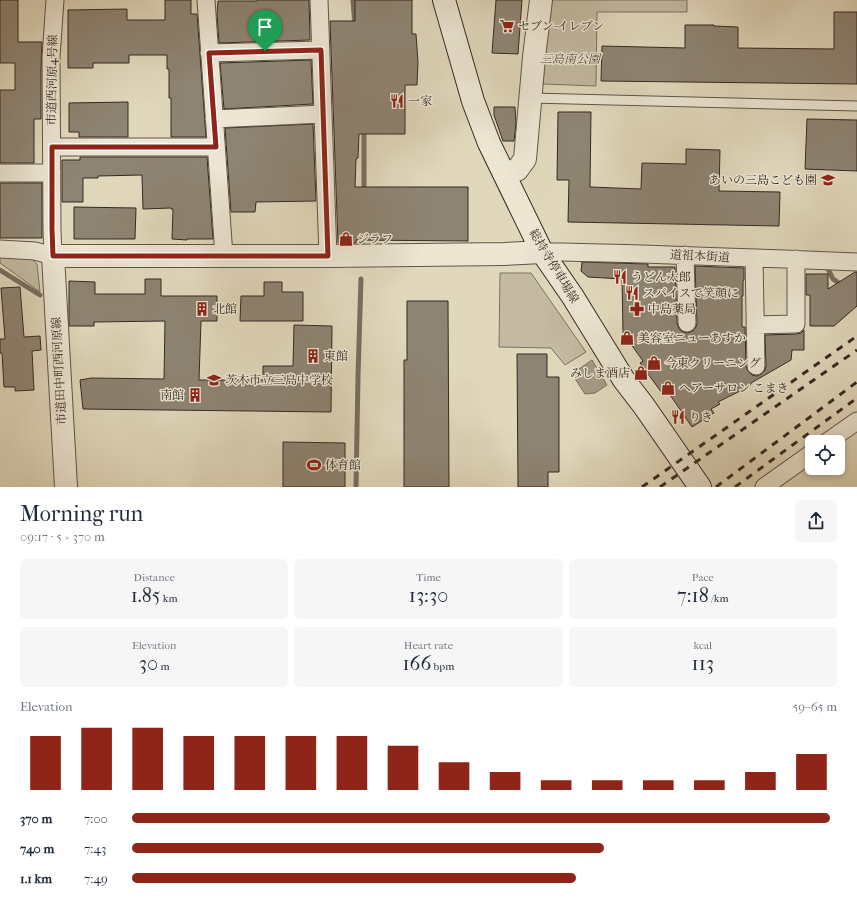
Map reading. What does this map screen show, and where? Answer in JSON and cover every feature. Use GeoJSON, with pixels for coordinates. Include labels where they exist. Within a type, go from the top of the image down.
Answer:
{"type":"FeatureCollection","features":[{"type":"Feature","properties":{"kind":"street","name":"市道西河原4号線"},"geometry":{"type":"LineString","coordinates":[[53,256],[51,57],[55,0]]}},
{"type":"Feature","properties":{"kind":"street"},"geometry":{"type":"LineString","coordinates":[[206,0],[224,256]]}},
{"type":"Feature","properties":{"kind":"street"},"geometry":{"type":"LineString","coordinates":[[320,0],[328,256]]}},
{"type":"Feature","properties":{"kind":"street","name":"総持寺停車場線"},"geometry":{"type":"LineString","coordinates":[[444,0],[473,101],[489,143],[542,252],[573,297],[624,380],[644,406],[700,487]]}},
{"type":"Feature","properties":{"kind":"street"},"geometry":{"type":"LineString","coordinates":[[504,173],[517,170],[525,159],[534,57],[541,0]]}},
{"type":"Feature","properties":{"kind":"street"},"geometry":{"type":"LineString","coordinates":[[209,53],[321,50]]}},
{"type":"Feature","properties":{"kind":"street"},"geometry":{"type":"LineString","coordinates":[[214,119],[323,114]]}},
{"type":"Feature","properties":{"kind":"street"},"geometry":{"type":"LineString","coordinates":[[52,147],[216,147]]}},
{"type":"Feature","properties":{"kind":"street"},"geometry":{"type":"LineString","coordinates":[[0,173],[52,173]]}},
{"type":"Feature","properties":{"kind":"street"},"geometry":{"type":"LineString","coordinates":[[0,249],[35,251],[53,256],[328,256],[504,254],[542,252]]}},
{"type":"Feature","properties":{"kind":"street","name":"道祖本街道"},"geometry":{"type":"LineString","coordinates":[[542,252],[685,255],[857,262]]}},
{"type":"Feature","properties":{"kind":"street"},"geometry":{"type":"LineString","coordinates":[[685,255],[687,323]]}},
{"type":"Feature","properties":{"kind":"street","name":"市道田中町西河原線"},"geometry":{"type":"LineString","coordinates":[[53,256],[66,487]]}},
{"type":"Feature","properties":{"kind":"street"},"geometry":{"type":"LineString","coordinates":[[754,258],[756,366]]}},
{"type":"Feature","properties":{"kind":"street"},"geometry":{"type":"LineString","coordinates":[[755,324],[796,324],[796,259]]}},
{"type":"Feature","properties":{"kind":"street"},"geometry":{"type":"LineString","coordinates":[[837,435],[857,420]]}},
{"type":"Feature","properties":{"kind":"street"},"geometry":{"type":"LineString","coordinates":[[764,487],[805,458]]}},
{"type":"Feature","properties":{"kind":"lane"},"geometry":{"type":"LineString","coordinates":[[530,98],[857,106]]}},
{"type":"Feature","properties":{"kind":"green space","name":"三島南公園"},"geometry":{"type":"Polygon","coordinates":[[[550,0],[687,0],[687,12],[597,12],[596,86],[543,84],[550,0]]]}},
{"type":"Feature","properties":{"kind":"green space"},"geometry":{"type":"Polygon","coordinates":[[[0,254],[28,255],[37,264],[40,292],[0,263],[0,254]]]}},
{"type":"Feature","properties":{"kind":"green space"},"geometry":{"type":"Polygon","coordinates":[[[500,273],[531,273],[586,352],[565,365],[551,348],[499,347],[500,273]]]}},
{"type":"Feature","properties":{"kind":"shaded area"},"geometry":{"type":"Polygon","coordinates":[[[592,360],[607,385],[595,393],[585,394],[572,374],[592,360]]]}},
{"type":"Feature","properties":{"kind":"building"},"geometry":{"type":"Polygon","coordinates":[[[0,0],[18,0],[18,42],[42,42],[41,119],[34,119],[34,163],[0,163],[0,90],[15,90],[15,63],[0,63],[0,0]]]}},
{"type":"Feature","properties":{"kind":"building"},"geometry":{"type":"Polygon","coordinates":[[[165,0],[191,0],[191,14],[197,14],[206,137],[171,137],[171,98],[169,98],[169,69],[167,69],[167,55],[129,55],[129,63],[93,63],[93,68],[68,68],[68,10],[127,9],[127,20],[165,20],[165,0]]]}},
{"type":"Feature","properties":{"kind":"building"},"geometry":{"type":"Polygon","coordinates":[[[309,0],[310,40],[219,43],[217,14],[218,1],[309,0]]]}},
{"type":"Feature","properties":{"kind":"building"},"geometry":{"type":"Polygon","coordinates":[[[355,0],[412,0],[412,34],[416,34],[418,62],[417,85],[405,85],[405,134],[359,134],[355,187],[468,187],[468,241],[356,240],[356,243],[338,243],[330,21],[355,21],[355,0]]]}},
{"type":"Feature","properties":{"kind":"building","name":"セブン-イレブン"},"geometry":{"type":"Polygon","coordinates":[[[496,0],[522,0],[518,54],[492,53],[496,0]]]}},
{"type":"Feature","properties":{"kind":"building"},"geometry":{"type":"Polygon","coordinates":[[[834,12],[857,12],[857,84],[601,81],[602,46],[685,48],[685,25],[738,27],[738,48],[834,49],[834,12]]]}},
{"type":"Feature","properties":{"kind":"building"},"geometry":{"type":"Polygon","coordinates":[[[311,60],[313,104],[224,109],[220,63],[311,60]]]}},
{"type":"Feature","properties":{"kind":"building"},"geometry":{"type":"Polygon","coordinates":[[[128,102],[128,137],[79,137],[79,132],[69,132],[69,103],[128,102]]]}},
{"type":"Feature","properties":{"kind":"building"},"geometry":{"type":"Polygon","coordinates":[[[494,107],[515,107],[516,124],[514,141],[503,141],[494,115],[494,107]]]}},
{"type":"Feature","properties":{"kind":"building"},"geometry":{"type":"Polygon","coordinates":[[[558,112],[591,112],[590,187],[641,189],[642,163],[686,164],[686,149],[720,150],[719,191],[780,192],[779,226],[568,222],[569,180],[557,180],[558,112]]]}},
{"type":"Feature","properties":{"kind":"building"},"geometry":{"type":"Polygon","coordinates":[[[807,119],[857,120],[857,171],[805,169],[807,119]]]}},
{"type":"Feature","properties":{"kind":"building"},"geometry":{"type":"Polygon","coordinates":[[[313,124],[316,201],[256,202],[255,212],[231,212],[225,128],[313,124]]]}},
{"type":"Feature","properties":{"kind":"building"},"geometry":{"type":"Polygon","coordinates":[[[80,157],[207,157],[213,239],[172,239],[173,209],[143,209],[142,175],[98,176],[98,178],[83,178],[83,202],[62,202],[62,160],[80,160],[80,157]]]}},
{"type":"Feature","properties":{"kind":"building"},"geometry":{"type":"Polygon","coordinates":[[[0,183],[42,183],[42,238],[0,238],[0,183]]]}},
{"type":"Feature","properties":{"kind":"building"},"geometry":{"type":"Polygon","coordinates":[[[74,207],[136,208],[135,239],[74,239],[74,207]]]}},
{"type":"Feature","properties":{"kind":"building"},"geometry":{"type":"Polygon","coordinates":[[[582,262],[648,264],[648,267],[675,267],[677,323],[679,329],[687,333],[693,331],[697,323],[695,266],[744,268],[742,327],[745,327],[746,366],[748,371],[752,375],[757,376],[765,370],[765,335],[796,334],[801,333],[804,330],[804,350],[792,350],[791,360],[751,383],[750,386],[718,402],[720,404],[711,409],[714,413],[692,427],[666,389],[662,393],[640,363],[643,361],[623,333],[622,279],[588,277],[581,271],[582,262]]]}},
{"type":"Feature","properties":{"kind":"building"},"geometry":{"type":"Polygon","coordinates":[[[857,272],[857,306],[834,326],[810,326],[810,295],[806,295],[806,274],[828,274],[828,289],[857,272]]]}},
{"type":"Feature","properties":{"kind":"building"},"geometry":{"type":"Polygon","coordinates":[[[145,279],[161,279],[161,296],[217,296],[217,321],[201,321],[199,380],[263,380],[263,366],[293,366],[294,325],[332,326],[331,412],[83,409],[80,380],[91,378],[164,379],[165,321],[94,322],[94,326],[69,326],[69,281],[95,282],[95,294],[145,294],[145,279]]]}},
{"type":"Feature","properties":{"kind":"building"},"geometry":{"type":"Polygon","coordinates":[[[264,282],[282,282],[282,292],[303,292],[303,321],[240,321],[241,296],[264,296],[264,282]]]}},
{"type":"Feature","properties":{"kind":"building"},"geometry":{"type":"Polygon","coordinates":[[[20,287],[24,337],[40,336],[41,350],[32,351],[34,390],[15,391],[15,387],[4,387],[2,353],[0,353],[0,339],[5,339],[1,288],[20,287]]]}},
{"type":"Feature","properties":{"kind":"building"},"geometry":{"type":"Polygon","coordinates":[[[407,301],[448,301],[449,487],[404,487],[404,360],[407,360],[407,301]]]}},
{"type":"Feature","properties":{"kind":"building"},"geometry":{"type":"Polygon","coordinates":[[[517,354],[547,354],[547,377],[559,377],[559,472],[548,472],[548,487],[518,487],[517,354]]]}},
{"type":"Feature","properties":{"kind":"building","name":"体育館"},"geometry":{"type":"Polygon","coordinates":[[[283,442],[345,443],[345,487],[283,487],[283,442]]]}},
{"type":"Feature","properties":{"kind":"waterway"},"geometry":{"type":"LineString","coordinates":[[353,0],[355,27]]}},
{"type":"Feature","properties":{"kind":"waterway"},"geometry":{"type":"LineString","coordinates":[[364,127],[364,193]]}},
{"type":"Feature","properties":{"kind":"waterway"},"geometry":{"type":"LineString","coordinates":[[362,233],[362,246]]}},
{"type":"Feature","properties":{"kind":"waterway"},"geometry":{"type":"LineString","coordinates":[[828,269],[833,279],[843,286]]}},
{"type":"Feature","properties":{"kind":"waterway"},"geometry":{"type":"LineString","coordinates":[[0,270],[40,295]]}},
{"type":"Feature","properties":{"kind":"waterway"},"geometry":{"type":"LineString","coordinates":[[356,487],[361,279]]}},
{"type":"Feature","properties":{"kind":"railway"},"geometry":{"type":"LineString","coordinates":[[642,487],[857,336]]}},
{"type":"Feature","properties":{"kind":"railway"},"geometry":{"type":"LineString","coordinates":[[660,487],[857,350]]}},
{"type":"Feature","properties":{"kind":"railway"},"geometry":{"type":"LineString","coordinates":[[716,487],[857,382]]}},
{"type":"Feature","properties":{"kind":"railway"},"geometry":{"type":"LineString","coordinates":[[735,487],[857,398]]}},
{"type":"Feature","properties":{"kind":"place","name":"セブン-イレブン"},"geometry":{"type":"Point","coordinates":[507,26]}},
{"type":"Feature","properties":{"kind":"place","name":"一家"},"geometry":{"type":"Point","coordinates":[397,101]}},
{"type":"Feature","properties":{"kind":"place","name":"あいの三島こども園"},"geometry":{"type":"Point","coordinates":[828,180]}},
{"type":"Feature","properties":{"kind":"place","name":"ジラフ"},"geometry":{"type":"Point","coordinates":[346,239]}},
{"type":"Feature","properties":{"kind":"place","name":"うどん太郎"},"geometry":{"type":"Point","coordinates":[620,277]}},
{"type":"Feature","properties":{"kind":"place","name":"スパイスで笑顔に"},"geometry":{"type":"Point","coordinates":[632,293]}},
{"type":"Feature","properties":{"kind":"place","name":"北館"},"geometry":{"type":"Point","coordinates":[202,309]}},
{"type":"Feature","properties":{"kind":"place","name":"中島薬局"},"geometry":{"type":"Point","coordinates":[637,309]}},
{"type":"Feature","properties":{"kind":"place","name":"美容室ニューあすか"},"geometry":{"type":"Point","coordinates":[627,338]}},
{"type":"Feature","properties":{"kind":"place","name":"東館"},"geometry":{"type":"Point","coordinates":[313,356]}},
{"type":"Feature","properties":{"kind":"place","name":"今東クリーニング"},"geometry":{"type":"Point","coordinates":[654,363]}},
{"type":"Feature","properties":{"kind":"place","name":"みしま酒店"},"geometry":{"type":"Point","coordinates":[641,373]}},
{"type":"Feature","properties":{"kind":"place","name":"茨木市立三島中学校"},"geometry":{"type":"Point","coordinates":[214,380]}},
{"type":"Feature","properties":{"kind":"place","name":"ヘアーサロン こまき"},"geometry":{"type":"Point","coordinates":[668,388]}},
{"type":"Feature","properties":{"kind":"place","name":"南館"},"geometry":{"type":"Point","coordinates":[195,395]}},
{"type":"Feature","properties":{"kind":"place","name":"りき"},"geometry":{"type":"Point","coordinates":[678,417]}},
{"type":"Feature","properties":{"kind":"place","name":"体育館"},"geometry":{"type":"Point","coordinates":[314,465]}},
{"type":"Feature","properties":{"kind":"route"},"geometry":{"type":"LineString","coordinates":[[321,50],[328,256],[53,256],[52,147],[216,147],[209,53],[265,51],[321,50]]}}]}
